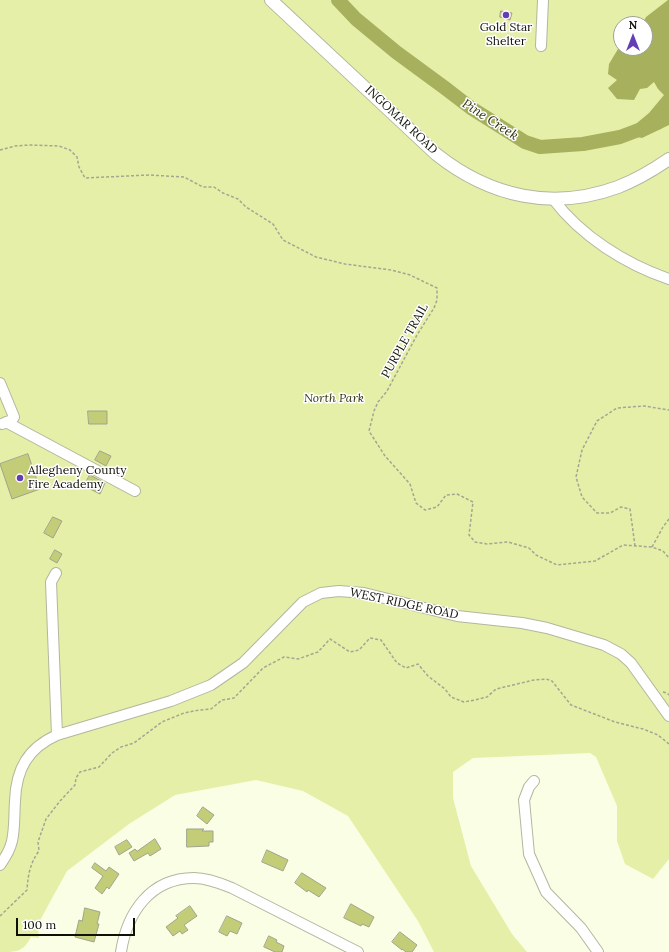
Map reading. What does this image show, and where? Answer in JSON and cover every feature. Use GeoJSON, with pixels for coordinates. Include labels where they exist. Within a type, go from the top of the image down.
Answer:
{"type":"FeatureCollection","features":[{"type":"Feature","properties":{"kind":"main road","name":"INGOMAR ROAD"},"geometry":{"type":"LineString","coordinates":[[271,0],[426,145],[449,164],[474,179],[494,188],[521,196],[553,199],[590,195],[619,186],[652,170],[669,159]]}},
{"type":"Feature","properties":{"kind":"street"},"geometry":{"type":"LineString","coordinates":[[541,46],[543,0]]}},
{"type":"Feature","properties":{"kind":"street"},"geometry":{"type":"LineString","coordinates":[[553,199],[568,217],[603,246],[641,268],[669,279]]}},
{"type":"Feature","properties":{"kind":"street"},"geometry":{"type":"LineString","coordinates":[[0,383],[14,415],[12,420],[3,424]]}},
{"type":"Feature","properties":{"kind":"street"},"geometry":{"type":"LineString","coordinates":[[3,424],[134,491]]}},
{"type":"Feature","properties":{"kind":"street"},"geometry":{"type":"LineString","coordinates":[[56,573],[51,582],[56,735]]}},
{"type":"Feature","properties":{"kind":"street","name":"WEST RIDGE ROAD"},"geometry":{"type":"LineString","coordinates":[[0,866],[13,840],[16,787],[24,762],[40,744],[56,735],[171,701],[211,685],[234,670],[248,658],[303,602],[321,593],[339,591],[364,593],[457,616],[522,623],[547,628],[604,645],[620,654],[631,663],[669,716]]}},
{"type":"Feature","properties":{"kind":"street"},"geometry":{"type":"LineString","coordinates":[[534,781],[529,787],[524,800],[528,854],[546,892],[581,928],[598,952]]}},
{"type":"Feature","properties":{"kind":"street"},"geometry":{"type":"LineString","coordinates":[[121,952],[128,924],[132,915],[144,899],[150,893],[167,884],[178,880],[193,878],[219,883],[232,888],[358,952]]}},
{"type":"Feature","properties":{"kind":"path","name":"PURPLE TRAIL"},"geometry":{"type":"LineString","coordinates":[[0,150],[14,146],[59,146],[70,150],[76,157],[79,167],[86,178],[149,175],[184,177],[203,186],[214,187],[224,193],[238,198],[246,207],[273,224],[283,240],[316,258],[345,264],[391,270],[410,275],[437,288],[437,300],[434,308],[417,335],[387,391],[378,402],[368,431],[385,456],[410,484],[416,503],[425,510],[437,507],[446,495],[457,494],[473,502],[469,535],[475,542],[487,544],[508,542],[529,548],[536,555],[557,565],[595,561],[622,545],[652,547]]}},
{"type":"Feature","properties":{"kind":"path"},"geometry":{"type":"LineString","coordinates":[[635,547],[630,509],[621,507],[610,513],[597,513],[582,497],[576,477],[582,450],[597,421],[617,408],[644,406],[669,410]]}},
{"type":"Feature","properties":{"kind":"path"},"geometry":{"type":"LineString","coordinates":[[669,519],[662,527],[652,547],[663,551],[669,558]]}},
{"type":"Feature","properties":{"kind":"path"},"geometry":{"type":"LineString","coordinates":[[0,916],[27,890],[28,874],[33,858],[39,851],[38,842],[46,819],[75,785],[76,778],[80,772],[99,766],[112,753],[121,747],[134,743],[162,722],[184,713],[211,709],[222,700],[234,698],[263,668],[284,657],[298,659],[318,652],[330,639],[350,652],[359,650],[370,638],[381,640],[397,663],[406,668],[418,664],[428,676],[445,689],[451,697],[464,702],[487,696],[496,689],[534,680],[546,679],[552,681],[571,704],[603,718],[643,729],[658,735],[669,744]]}},
{"type":"Feature","properties":{"kind":"green space","name":"North Park"},"geometry":{"type":"Polygon","coordinates":[[[0,0],[669,0],[669,859],[653,879],[625,864],[617,841],[617,806],[596,757],[590,753],[473,758],[453,772],[453,798],[471,866],[512,934],[527,952],[434,952],[418,921],[348,816],[303,791],[256,780],[175,795],[129,824],[67,871],[38,924],[39,938],[31,937],[25,946],[19,950],[0,952],[0,0]]]}},
{"type":"Feature","properties":{"kind":"shaded area"},"geometry":{"type":"Polygon","coordinates":[[[669,0],[669,125],[642,138],[629,135],[631,128],[649,113],[664,95],[654,82],[647,88],[640,89],[634,100],[617,99],[608,88],[617,80],[608,74],[609,64],[614,56],[653,56],[653,16],[647,16],[669,0]]]}},
{"type":"Feature","properties":{"kind":"building","name":"Gold Star Shelter"},"geometry":{"type":"Polygon","coordinates":[[[501,11],[512,13],[510,20],[500,17],[501,11]]]}},
{"type":"Feature","properties":{"kind":"building"},"geometry":{"type":"Polygon","coordinates":[[[88,411],[107,411],[107,424],[89,424],[88,411]]]}},
{"type":"Feature","properties":{"kind":"building"},"geometry":{"type":"Polygon","coordinates":[[[100,451],[111,456],[106,466],[95,460],[100,451]]]}},
{"type":"Feature","properties":{"kind":"building"},"geometry":{"type":"Polygon","coordinates":[[[28,454],[40,489],[12,499],[0,464],[28,454]]]}},
{"type":"Feature","properties":{"kind":"building"},"geometry":{"type":"Polygon","coordinates":[[[90,475],[105,483],[100,494],[84,486],[90,475]]]}},
{"type":"Feature","properties":{"kind":"building"},"geometry":{"type":"Polygon","coordinates":[[[53,517],[62,521],[53,538],[44,533],[53,517]]]}},
{"type":"Feature","properties":{"kind":"building"},"geometry":{"type":"Polygon","coordinates":[[[55,550],[62,554],[57,563],[50,559],[55,550]]]}},
{"type":"Feature","properties":{"kind":"building"},"geometry":{"type":"Polygon","coordinates":[[[203,807],[214,815],[207,824],[197,816],[203,807]]]}},
{"type":"Feature","properties":{"kind":"building"},"geometry":{"type":"Polygon","coordinates":[[[187,829],[204,829],[202,831],[213,831],[213,842],[209,842],[209,846],[187,847],[187,829]]]}},
{"type":"Feature","properties":{"kind":"building"},"geometry":{"type":"Polygon","coordinates":[[[155,839],[161,849],[150,856],[148,853],[134,861],[129,853],[135,849],[137,851],[155,839]]]}},
{"type":"Feature","properties":{"kind":"building"},"geometry":{"type":"Polygon","coordinates":[[[127,840],[132,847],[119,855],[115,847],[127,840]]]}},
{"type":"Feature","properties":{"kind":"building"},"geometry":{"type":"Polygon","coordinates":[[[267,850],[288,860],[283,871],[262,862],[267,850]]]}},
{"type":"Feature","properties":{"kind":"building"},"geometry":{"type":"Polygon","coordinates":[[[95,863],[106,871],[109,867],[119,874],[109,889],[107,887],[102,894],[95,888],[103,876],[92,868],[95,863]]]}},
{"type":"Feature","properties":{"kind":"building"},"geometry":{"type":"Polygon","coordinates":[[[302,873],[326,888],[319,897],[308,890],[307,892],[295,883],[302,873]]]}},
{"type":"Feature","properties":{"kind":"building"},"geometry":{"type":"Polygon","coordinates":[[[351,904],[374,917],[369,927],[362,924],[361,926],[344,918],[351,904]]]}},
{"type":"Feature","properties":{"kind":"building"},"geometry":{"type":"Polygon","coordinates":[[[190,906],[197,916],[184,925],[188,930],[182,934],[180,931],[173,936],[166,927],[178,918],[176,916],[190,906]]]}},
{"type":"Feature","properties":{"kind":"building"},"geometry":{"type":"Polygon","coordinates":[[[85,908],[100,912],[97,924],[99,924],[94,942],[75,937],[79,920],[82,921],[85,908]]]}},
{"type":"Feature","properties":{"kind":"building"},"geometry":{"type":"Polygon","coordinates":[[[227,916],[242,923],[237,934],[230,931],[227,936],[219,932],[227,916]]]}},
{"type":"Feature","properties":{"kind":"building"},"geometry":{"type":"Polygon","coordinates":[[[400,932],[417,945],[412,952],[402,950],[392,942],[400,932]]]}},
{"type":"Feature","properties":{"kind":"building"},"geometry":{"type":"Polygon","coordinates":[[[269,936],[284,946],[282,952],[275,952],[264,947],[269,936]]]}},
{"type":"Feature","properties":{"kind":"waterway","name":"Pine Creek"},"geometry":{"type":"LineString","coordinates":[[338,0],[356,19],[396,52],[471,108],[525,142],[540,147],[583,144],[620,137],[657,123],[669,112]]}},
{"type":"Feature","properties":{"kind":"place","name":"Gold Star Shelter"},"geometry":{"type":"Point","coordinates":[506,15]}},
{"type":"Feature","properties":{"kind":"place","name":"Allegheny County Fire Academy"},"geometry":{"type":"Point","coordinates":[20,478]}}]}
